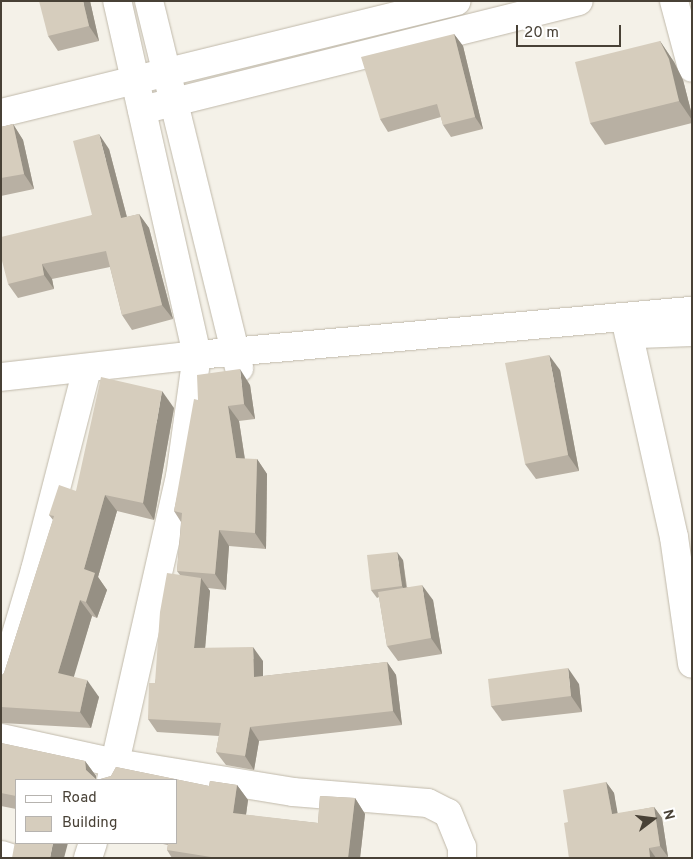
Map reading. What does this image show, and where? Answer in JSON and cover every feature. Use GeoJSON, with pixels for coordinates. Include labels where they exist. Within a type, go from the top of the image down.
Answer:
{"type":"FeatureCollection","features":[{"type":"Feature","properties":{"kind":"street"},"geometry":{"type":"LineString","coordinates":[[114,772],[180,477],[196,364],[117,1]]}},
{"type":"Feature","properties":{"kind":"street"},"geometry":{"type":"LineString","coordinates":[[149,1],[237,360]]}},
{"type":"Feature","properties":{"kind":"street"},"geometry":{"type":"LineString","coordinates":[[1,113],[456,1]]}},
{"type":"Feature","properties":{"kind":"street"},"geometry":{"type":"LineString","coordinates":[[142,110],[579,1]]}},
{"type":"Feature","properties":{"kind":"street"},"geometry":{"type":"LineString","coordinates":[[674,1],[692,68]]}},
{"type":"Feature","properties":{"kind":"street"},"geometry":{"type":"LineString","coordinates":[[1,393],[85,376],[196,364],[627,326],[692,311]]}},
{"type":"Feature","properties":{"kind":"street"},"geometry":{"type":"LineString","coordinates":[[627,326],[692,332]]}},
{"type":"Feature","properties":{"kind":"street"},"geometry":{"type":"LineString","coordinates":[[627,326],[674,537],[692,664]]}},
{"type":"Feature","properties":{"kind":"street"},"geometry":{"type":"LineString","coordinates":[[1,377],[85,376]]}},
{"type":"Feature","properties":{"kind":"street"},"geometry":{"type":"LineString","coordinates":[[1,685],[85,376]]}},
{"type":"Feature","properties":{"kind":"street"},"geometry":{"type":"LineString","coordinates":[[1,738],[114,772],[177,779]]}},
{"type":"Feature","properties":{"kind":"street"},"geometry":{"type":"LineString","coordinates":[[178,779],[293,792],[428,803],[448,813],[462,846],[462,858]]}},
{"type":"Feature","properties":{"kind":"street"},"geometry":{"type":"LineString","coordinates":[[88,858],[93,844]]}},
{"type":"Feature","properties":{"kind":"street"},"geometry":{"type":"LineString","coordinates":[[1,855],[11,858]]}},
{"type":"Feature","properties":{"kind":"building"},"geometry":{"type":"Polygon","coordinates":[[[39,1],[83,1],[89,26],[48,36],[39,1]]]}},
{"type":"Feature","properties":{"kind":"building"},"geometry":{"type":"Polygon","coordinates":[[[454,34],[475,117],[443,125],[437,104],[380,119],[361,57],[454,34]]]}},
{"type":"Feature","properties":{"kind":"building"},"geometry":{"type":"Polygon","coordinates":[[[660,41],[669,59],[679,101],[590,123],[575,62],[660,41]]]}},
{"type":"Feature","properties":{"kind":"building"},"geometry":{"type":"Polygon","coordinates":[[[13,124],[24,174],[1,178],[1,127],[13,124]]]}},
{"type":"Feature","properties":{"kind":"building"},"geometry":{"type":"Polygon","coordinates":[[[99,134],[121,218],[139,214],[162,305],[122,315],[106,251],[42,264],[44,275],[8,284],[1,257],[1,237],[92,215],[73,141],[99,134]]]}},
{"type":"Feature","properties":{"kind":"building"},"geometry":{"type":"Polygon","coordinates":[[[549,355],[568,455],[525,464],[505,363],[549,355]]]}},
{"type":"Feature","properties":{"kind":"building"},"geometry":{"type":"Polygon","coordinates":[[[240,369],[244,404],[228,406],[236,458],[257,459],[255,533],[219,530],[215,574],[177,571],[182,513],[174,511],[194,399],[198,400],[197,375],[240,369]]]}},
{"type":"Feature","properties":{"kind":"building"},"geometry":{"type":"Polygon","coordinates":[[[101,377],[162,391],[143,503],[105,495],[84,569],[95,573],[86,602],[80,600],[58,673],[87,680],[80,712],[1,707],[1,676],[4,673],[54,516],[49,515],[59,485],[76,491],[101,377]]]}},
{"type":"Feature","properties":{"kind":"building"},"geometry":{"type":"Polygon","coordinates":[[[397,552],[402,586],[371,590],[367,555],[397,552]]]}},
{"type":"Feature","properties":{"kind":"building"},"geometry":{"type":"Polygon","coordinates":[[[167,573],[201,578],[194,648],[253,647],[254,677],[387,662],[393,711],[250,727],[245,756],[216,752],[221,723],[148,719],[149,683],[155,683],[160,612],[167,573]]]}},
{"type":"Feature","properties":{"kind":"building"},"geometry":{"type":"Polygon","coordinates":[[[422,585],[431,638],[387,646],[378,592],[422,585]]]}},
{"type":"Feature","properties":{"kind":"building"},"geometry":{"type":"Polygon","coordinates":[[[568,668],[571,696],[491,706],[488,679],[568,668]]]}},
{"type":"Feature","properties":{"kind":"building"},"geometry":{"type":"Polygon","coordinates":[[[1,743],[85,761],[86,770],[96,779],[15,779],[15,796],[1,793],[1,743]]]}},
{"type":"Feature","properties":{"kind":"building"},"geometry":{"type":"Polygon","coordinates":[[[116,767],[175,779],[100,779],[111,776],[116,767]]]}},
{"type":"Feature","properties":{"kind":"building"},"geometry":{"type":"Polygon","coordinates":[[[178,780],[209,786],[210,781],[237,785],[233,813],[318,823],[320,796],[355,798],[348,858],[211,858],[167,850],[168,844],[178,844],[178,780]]]}},
{"type":"Feature","properties":{"kind":"building"},"geometry":{"type":"Polygon","coordinates":[[[606,782],[612,814],[654,807],[660,846],[649,848],[650,858],[569,858],[564,823],[568,822],[563,790],[606,782]]]}},
{"type":"Feature","properties":{"kind":"building"},"geometry":{"type":"Polygon","coordinates":[[[15,842],[15,844],[53,844],[50,858],[12,858],[15,842]]]}}]}
